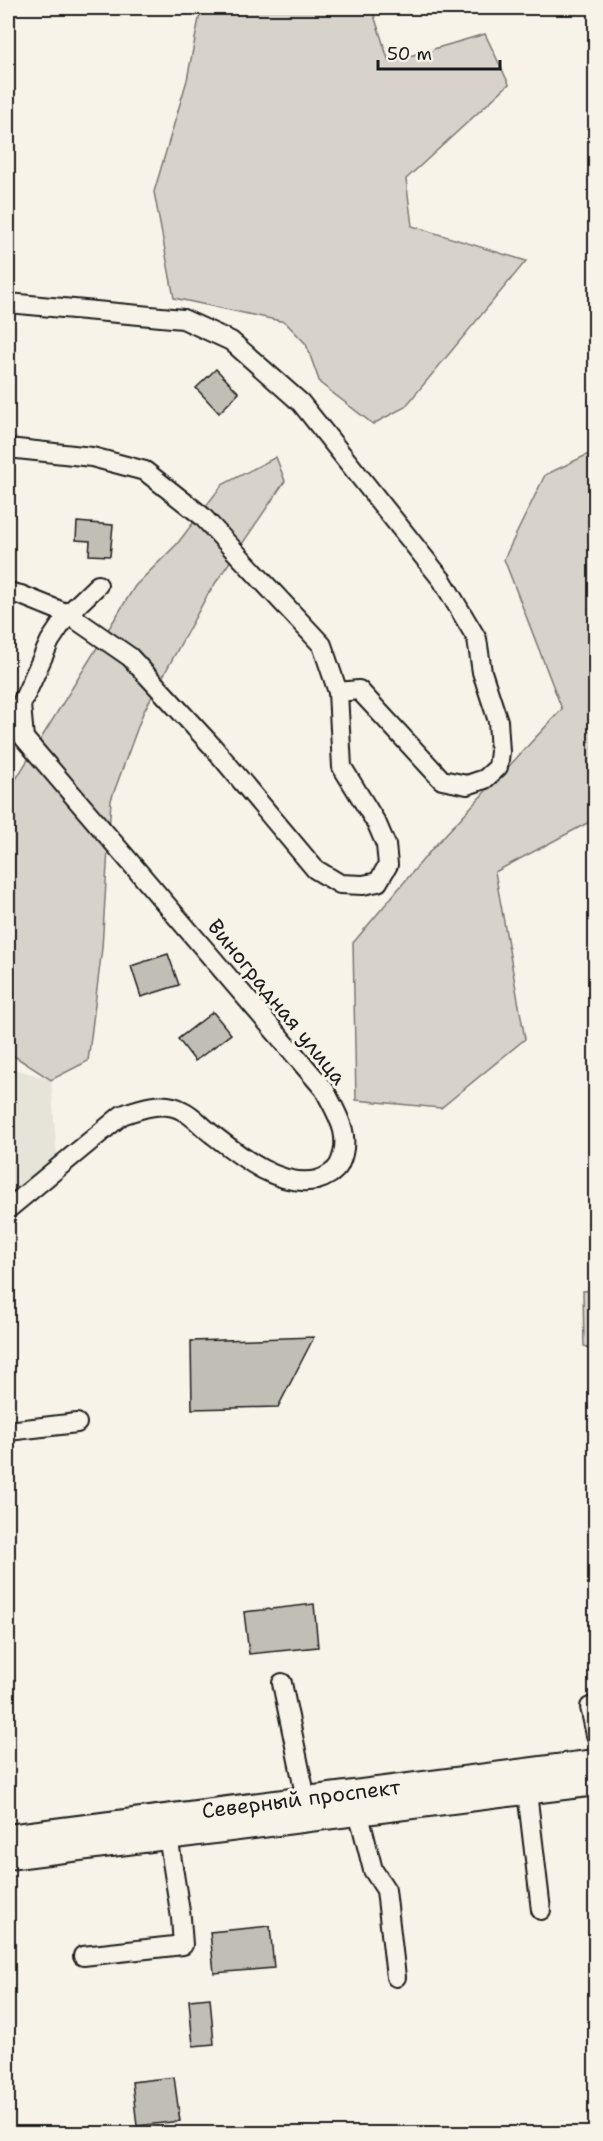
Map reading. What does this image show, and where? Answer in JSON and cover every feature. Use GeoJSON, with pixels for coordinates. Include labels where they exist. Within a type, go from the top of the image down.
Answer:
{"type":"FeatureCollection","features":[{"type":"Feature","properties":{"kind":"main road","name":"Северный проспект"},"geometry":{"type":"LineString","coordinates":[[8,1836],[596,1762]]}},
{"type":"Feature","properties":{"kind":"main road","name":"Северный проспект"},"geometry":{"type":"LineString","coordinates":[[8,1857],[358,1811],[596,1783]]}},
{"type":"Feature","properties":{"kind":"lane"},"geometry":{"type":"LineString","coordinates":[[8,303],[183,318],[231,341],[301,403],[442,580],[477,639],[482,672],[498,721],[500,752],[498,766],[485,779],[467,785],[442,780],[359,690],[338,692]]}},
{"type":"Feature","properties":{"kind":"lane"},"geometry":{"type":"LineString","coordinates":[[8,448],[92,457],[146,471],[202,516],[322,645],[338,692],[342,767],[377,824],[386,845],[388,865],[378,882],[363,885],[340,884],[315,869],[213,747],[130,657],[68,614],[8,592]]}},
{"type":"Feature","properties":{"kind":"lane"},"geometry":{"type":"LineString","coordinates":[[68,614],[98,585]]}},
{"type":"Feature","properties":{"kind":"lane","name":"Виноградная улица"},"geometry":{"type":"LineString","coordinates":[[8,1209],[122,1115],[143,1107],[165,1106],[183,1110],[257,1166],[301,1183],[320,1179],[336,1170],[346,1140],[341,1121],[324,1089],[24,738],[21,705],[50,641],[68,614]]}},
{"type":"Feature","properties":{"kind":"lane"},"geometry":{"type":"LineString","coordinates":[[8,1431],[77,1423]]}},
{"type":"Feature","properties":{"kind":"lane"},"geometry":{"type":"LineString","coordinates":[[282,1683],[306,1799]]}},
{"type":"Feature","properties":{"kind":"lane"},"geometry":{"type":"LineString","coordinates":[[590,1707],[596,1735]]}},
{"type":"Feature","properties":{"kind":"lane"},"geometry":{"type":"LineString","coordinates":[[527,1792],[541,1910]]}},
{"type":"Feature","properties":{"kind":"lane"},"geometry":{"type":"LineString","coordinates":[[358,1811],[373,1870],[386,1890],[396,1977]]}},
{"type":"Feature","properties":{"kind":"lane"},"geometry":{"type":"LineString","coordinates":[[83,1956],[183,1946],[181,1918],[168,1836]]}},
{"type":"Feature","properties":{"kind":"shaded area"},"geometry":{"type":"Polygon","coordinates":[[[201,8],[375,8],[372,9],[389,62],[485,34],[509,84],[406,179],[412,226],[526,261],[405,407],[373,424],[320,383],[306,344],[285,322],[174,298],[154,192],[187,80],[201,8]]]}},
{"type":"Feature","properties":{"kind":"shaded area"},"geometry":{"type":"Polygon","coordinates":[[[595,451],[595,819],[495,872],[525,1039],[441,1108],[356,1100],[353,943],[432,849],[562,709],[504,559],[545,475],[595,451]]]}},
{"type":"Feature","properties":{"kind":"shaded area"},"geometry":{"type":"Polygon","coordinates":[[[276,457],[285,481],[208,594],[143,713],[111,800],[102,948],[88,1061],[51,1080],[8,1052],[8,792],[135,586],[177,544],[222,485],[276,457]]]}},
{"type":"Feature","properties":{"kind":"shaded area"},"geometry":{"type":"Polygon","coordinates":[[[8,1067],[51,1080],[57,1158],[8,1212],[8,1067]]]}},
{"type":"Feature","properties":{"kind":"shaded area"},"geometry":{"type":"Polygon","coordinates":[[[596,1290],[595,1349],[584,1346],[583,1291],[596,1290]]]}},
{"type":"Feature","properties":{"kind":"building"},"geometry":{"type":"Polygon","coordinates":[[[216,369],[239,393],[219,413],[196,388],[216,369]]]}},
{"type":"Feature","properties":{"kind":"building"},"geometry":{"type":"Polygon","coordinates":[[[77,522],[113,525],[110,556],[89,555],[90,541],[76,540],[77,522]]]}},
{"type":"Feature","properties":{"kind":"building"},"geometry":{"type":"Polygon","coordinates":[[[168,954],[179,985],[141,997],[131,966],[168,954]]]}},
{"type":"Feature","properties":{"kind":"building"},"geometry":{"type":"Polygon","coordinates":[[[213,1012],[231,1034],[195,1061],[178,1039],[213,1012]]]}},
{"type":"Feature","properties":{"kind":"building"},"geometry":{"type":"Polygon","coordinates":[[[314,1337],[278,1407],[192,1409],[191,1341],[314,1337]]]}},
{"type":"Feature","properties":{"kind":"building"},"geometry":{"type":"Polygon","coordinates":[[[314,1604],[318,1647],[249,1654],[244,1612],[314,1604]]]}},
{"type":"Feature","properties":{"kind":"building"},"geometry":{"type":"Polygon","coordinates":[[[270,1926],[274,1968],[214,1973],[210,1932],[270,1926]]]}},
{"type":"Feature","properties":{"kind":"building"},"geometry":{"type":"Polygon","coordinates":[[[210,1998],[214,2044],[193,2046],[189,2000],[210,1998]]]}},
{"type":"Feature","properties":{"kind":"building"},"geometry":{"type":"Polygon","coordinates":[[[174,2077],[180,2121],[137,2126],[132,2082],[174,2077]]]}}]}
